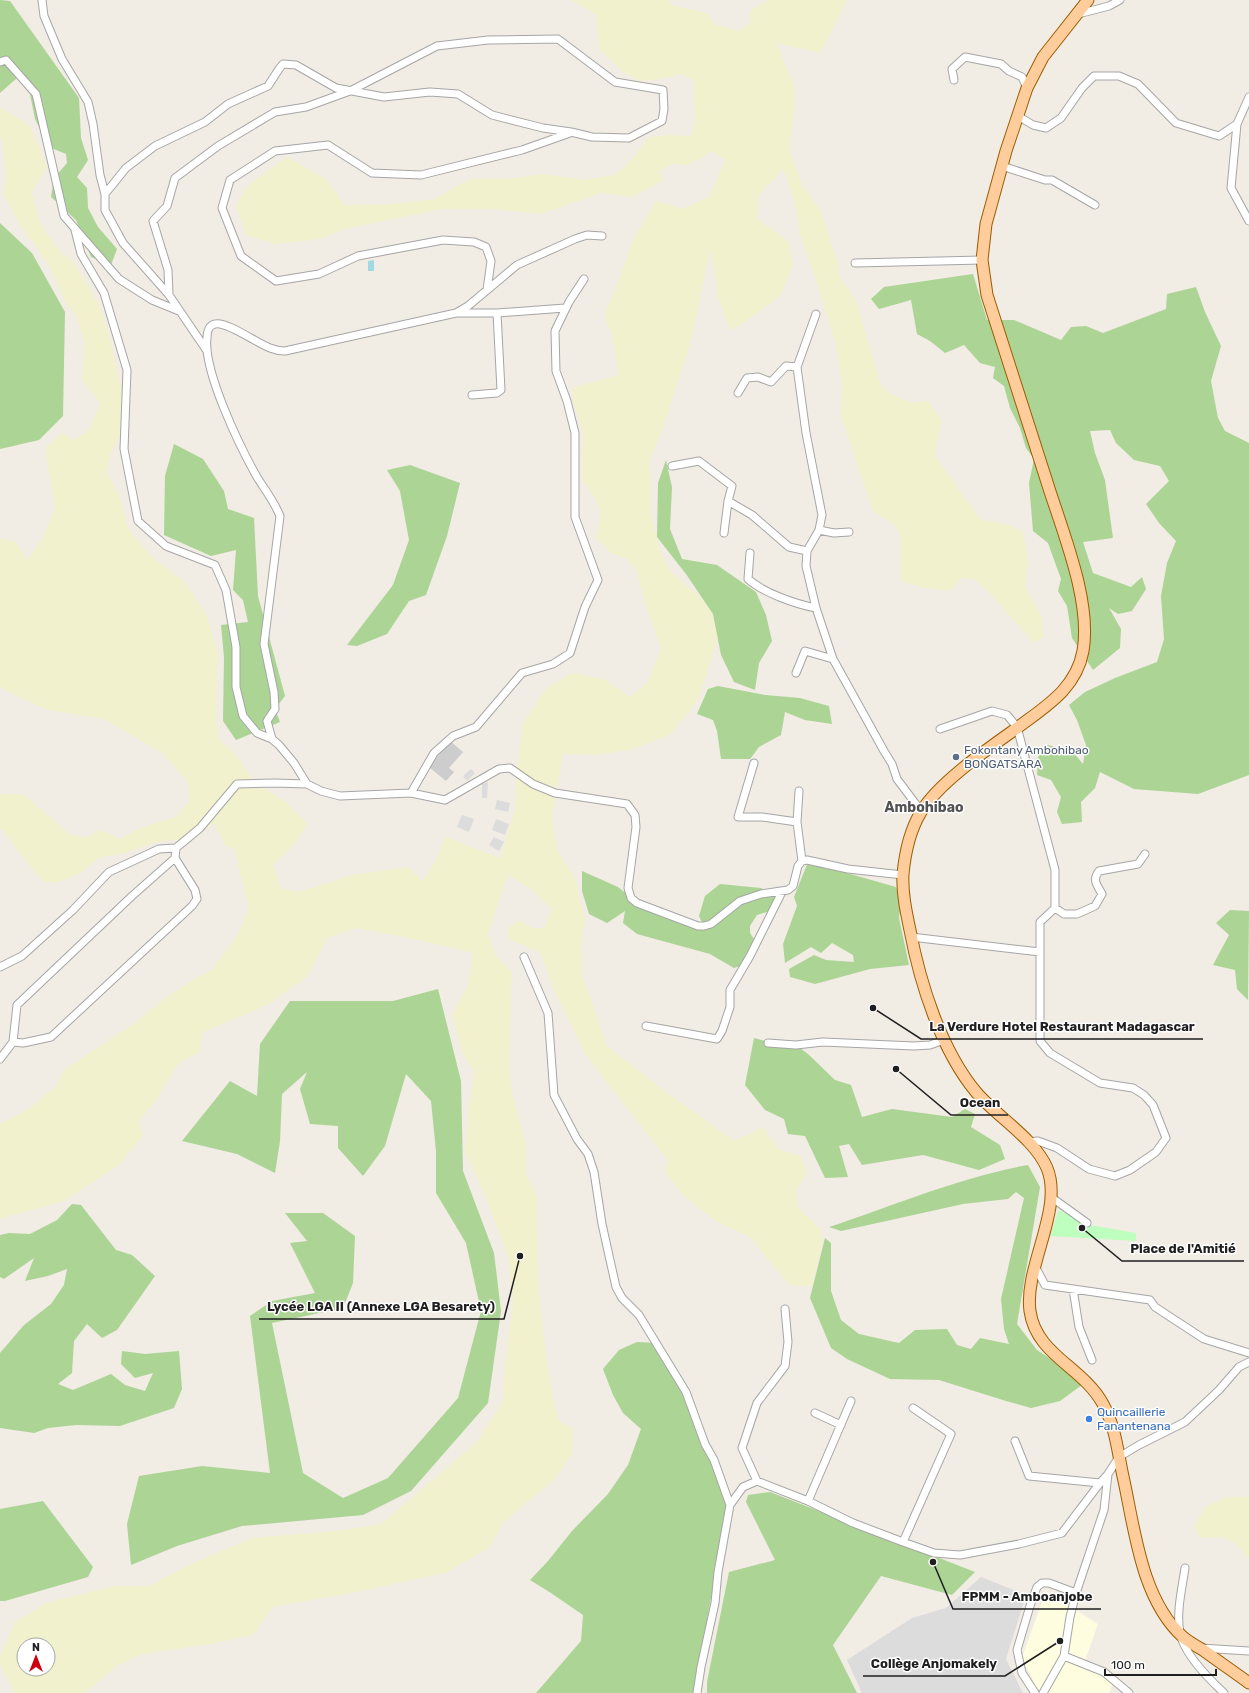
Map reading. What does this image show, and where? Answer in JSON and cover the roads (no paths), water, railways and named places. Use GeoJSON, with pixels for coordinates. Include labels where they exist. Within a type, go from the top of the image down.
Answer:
{"type":"FeatureCollection","features":[{"type":"Feature","properties":{"kind":"main road"},"geometry":{"type":"LineString","coordinates":[[1088,0],[1043,57],[1027,88],[1002,166],[986,224],[982,260],[987,295],[1069,549],[1084,614],[1084,647],[1075,676],[1065,690],[1052,702],[1017,727],[953,778],[935,794],[921,811],[907,847],[903,875],[903,899],[918,968],[944,1040],[954,1060],[977,1093],[1038,1153],[1047,1168],[1051,1181],[1049,1212],[1035,1266],[1029,1299],[1030,1315],[1034,1327],[1046,1347],[1086,1382],[1104,1405],[1114,1430],[1137,1541],[1150,1588],[1160,1609],[1180,1635],[1249,1682]]}},
{"type":"Feature","properties":{"kind":"street"},"geometry":{"type":"LineString","coordinates":[[42,0],[44,16],[62,59],[88,102],[100,175],[105,194],[105,210],[123,243],[169,295],[207,352]]}},
{"type":"Feature","properties":{"kind":"street"},"geometry":{"type":"LineString","coordinates":[[1078,14],[1109,6],[1120,0]]}},
{"type":"Feature","properties":{"kind":"street"},"geometry":{"type":"LineString","coordinates":[[105,194],[126,168],[154,146],[205,122],[228,104],[268,86],[283,64],[296,65],[336,88],[350,91],[384,97],[430,92],[458,94],[492,115],[544,128],[592,137],[629,138],[662,122],[664,109],[663,90],[615,82],[558,39],[488,40],[437,46],[350,91],[306,107],[275,112],[218,146],[176,178],[167,206],[153,221],[168,270],[169,295]]}},
{"type":"Feature","properties":{"kind":"street"},"geometry":{"type":"LineString","coordinates":[[954,80],[952,69],[965,57],[1001,64],[1010,71],[1022,77],[1027,88]]}},
{"type":"Feature","properties":{"kind":"street"},"geometry":{"type":"LineString","coordinates":[[0,62],[6,60],[36,94],[64,216],[119,279],[152,300],[179,311]]}},
{"type":"Feature","properties":{"kind":"street"},"geometry":{"type":"LineString","coordinates":[[1018,116],[1033,125],[1046,128],[1061,118],[1082,88],[1094,76],[1119,76],[1138,84],[1176,123],[1219,136],[1237,124]]}},
{"type":"Feature","properties":{"kind":"street"},"geometry":{"type":"LineString","coordinates":[[1249,97],[1237,124],[1231,188],[1249,222]]}},
{"type":"Feature","properties":{"kind":"street"},"geometry":{"type":"LineString","coordinates":[[487,290],[491,261],[486,247],[474,242],[443,240],[358,256],[319,274],[276,281],[241,256],[222,208],[230,180],[275,152],[328,145],[372,173],[421,175],[522,150],[571,132]]}},
{"type":"Feature","properties":{"kind":"street"},"geometry":{"type":"LineString","coordinates":[[1002,166],[1045,180],[1052,180],[1095,205]]}},
{"type":"Feature","properties":{"kind":"street"},"geometry":{"type":"LineString","coordinates":[[75,230],[82,254],[104,292],[127,370],[124,449],[138,521],[166,546],[215,565],[226,590],[236,647],[236,687],[243,716],[257,733],[272,739],[279,745],[294,763],[307,784]]}},
{"type":"Feature","properties":{"kind":"street"},"geometry":{"type":"LineString","coordinates":[[456,313],[468,306],[517,265],[575,239],[587,235],[602,236]]}},
{"type":"Feature","properties":{"kind":"street"},"geometry":{"type":"LineString","coordinates":[[855,263],[982,260]]}},
{"type":"Feature","properties":{"kind":"street"},"geometry":{"type":"LineString","coordinates":[[411,793],[434,753],[454,736],[476,727],[522,673],[553,664],[570,653],[585,608],[598,580],[575,517],[575,433],[567,401],[556,371],[555,331],[565,308],[584,279]]}},
{"type":"Feature","properties":{"kind":"street"},"geometry":{"type":"LineString","coordinates":[[272,739],[267,721],[275,709],[274,692],[264,644],[280,516],[276,505],[257,476],[224,408],[213,378],[207,352],[207,332],[210,326],[216,323],[229,327],[270,348],[285,352],[456,313],[497,313],[565,308]]}},
{"type":"Feature","properties":{"kind":"street"},"geometry":{"type":"LineString","coordinates":[[472,395],[497,393],[501,390],[497,313]]}},
{"type":"Feature","properties":{"kind":"street"},"geometry":{"type":"LineString","coordinates":[[816,314],[797,367],[806,433],[822,515],[819,530],[807,551],[806,566],[816,608],[833,659],[880,746],[892,764],[897,778],[921,811]]}},
{"type":"Feature","properties":{"kind":"street"},"geometry":{"type":"LineString","coordinates":[[738,394],[747,378],[758,377],[771,382],[786,366],[797,367]]}},
{"type":"Feature","properties":{"kind":"street"},"geometry":{"type":"LineString","coordinates":[[672,466],[699,461],[732,486],[728,501],[724,533]]}},
{"type":"Feature","properties":{"kind":"street"},"geometry":{"type":"LineString","coordinates":[[728,501],[752,515],[789,547],[807,551]]}},
{"type":"Feature","properties":{"kind":"street"},"geometry":{"type":"LineString","coordinates":[[819,530],[834,533],[849,532]]}},
{"type":"Feature","properties":{"kind":"street"},"geometry":{"type":"LineString","coordinates":[[750,553],[748,579],[758,588],[816,608]]}},
{"type":"Feature","properties":{"kind":"street"},"geometry":{"type":"LineString","coordinates":[[796,673],[804,651],[833,659]]}},
{"type":"Feature","properties":{"kind":"street"},"geometry":{"type":"LineString","coordinates":[[940,729],[992,711],[1007,714],[1017,727],[1055,870],[1055,908],[1040,922],[1040,1041],[1050,1053],[1100,1083],[1133,1088],[1144,1095],[1153,1105],[1166,1138],[1156,1152],[1130,1170],[1115,1176],[1089,1169],[1057,1148],[1038,1141],[1028,1142]]}},
{"type":"Feature","properties":{"kind":"street"},"geometry":{"type":"LineString","coordinates":[[754,763],[738,817],[762,817],[797,822]]}},
{"type":"Feature","properties":{"kind":"street"},"geometry":{"type":"LineString","coordinates":[[0,967],[22,956],[73,910],[109,872],[159,849],[176,848],[200,828],[237,784],[307,784],[321,791],[340,796],[411,793],[445,800],[499,769],[510,768],[533,784],[555,793],[627,804],[635,815],[636,827],[628,888],[631,898],[637,903],[698,926],[710,924],[740,901],[761,894],[788,890],[793,886],[798,866],[802,862],[808,860],[848,869],[903,875]]}},
{"type":"Feature","properties":{"kind":"street"},"geometry":{"type":"LineString","coordinates":[[799,791],[797,822],[802,862]]}},
{"type":"Feature","properties":{"kind":"street"},"geometry":{"type":"LineString","coordinates":[[13,1042],[23,1043],[51,1037],[192,906],[197,899],[196,890],[175,858],[176,848]]}},
{"type":"Feature","properties":{"kind":"street"},"geometry":{"type":"LineString","coordinates":[[1055,908],[1064,914],[1077,914],[1095,906],[1102,894],[1094,881],[1095,876],[1099,871],[1138,864],[1145,854]]}},
{"type":"Feature","properties":{"kind":"street"},"geometry":{"type":"LineString","coordinates":[[0,1059],[13,1042],[16,1005],[86,938],[175,858]]}},
{"type":"Feature","properties":{"kind":"street"},"geometry":{"type":"LineString","coordinates":[[646,1026],[716,1039],[722,1031],[730,1008],[730,990],[750,956],[782,892]]}},
{"type":"Feature","properties":{"kind":"street"},"geometry":{"type":"LineString","coordinates":[[911,937],[1040,952]]}},
{"type":"Feature","properties":{"kind":"street"},"geometry":{"type":"LineString","coordinates":[[524,957],[548,1013],[552,1046],[554,1095],[576,1139],[588,1154],[594,1172],[602,1224],[616,1287],[622,1298],[639,1315],[686,1392],[705,1444],[714,1460],[730,1505]]}},
{"type":"Feature","properties":{"kind":"street"},"geometry":{"type":"LineString","coordinates":[[768,1043],[796,1045],[823,1042],[914,1046],[930,1045],[944,1040]]}},
{"type":"Feature","properties":{"kind":"street"},"geometry":{"type":"LineString","coordinates":[[1051,1197],[1087,1223]]}},
{"type":"Feature","properties":{"kind":"street"},"geometry":{"type":"LineString","coordinates":[[1035,1266],[1045,1285],[1150,1300],[1155,1307],[1204,1339],[1249,1353]]}},
{"type":"Feature","properties":{"kind":"street"},"geometry":{"type":"LineString","coordinates":[[1073,1289],[1079,1327],[1092,1360]]}},
{"type":"Feature","properties":{"kind":"street"},"geometry":{"type":"LineString","coordinates":[[756,1481],[742,1448],[757,1403],[785,1366],[788,1342],[785,1309]]}},
{"type":"Feature","properties":{"kind":"street"},"geometry":{"type":"LineString","coordinates":[[697,1693],[701,1667],[715,1604],[718,1572],[730,1505],[743,1487],[756,1481],[808,1501],[853,1523],[934,1553],[960,1556],[1019,1544],[1062,1533],[1108,1474],[1119,1457],[1139,1445],[1185,1422],[1219,1390],[1239,1367],[1249,1362]]}},
{"type":"Feature","properties":{"kind":"street"},"geometry":{"type":"LineString","coordinates":[[808,1501],[851,1401]]}},
{"type":"Feature","properties":{"kind":"street"},"geometry":{"type":"LineString","coordinates":[[903,1542],[951,1434],[913,1408]]}},
{"type":"Feature","properties":{"kind":"street"},"geometry":{"type":"LineString","coordinates":[[815,1413],[841,1425]]}},
{"type":"Feature","properties":{"kind":"street"},"geometry":{"type":"LineString","coordinates":[[1015,1441],[1029,1476],[1100,1483]]}},
{"type":"Feature","properties":{"kind":"street"},"geometry":{"type":"LineString","coordinates":[[1043,1693],[1064,1656],[1070,1617],[1076,1593],[1104,1510],[1108,1474]]}},
{"type":"Feature","properties":{"kind":"street"},"geometry":{"type":"LineString","coordinates":[[1185,1568],[1179,1621],[1180,1635],[1195,1663],[1224,1693]]}},
{"type":"Feature","properties":{"kind":"street"},"geometry":{"type":"LineString","coordinates":[[1035,1693],[1022,1672],[1017,1650],[1037,1587],[1042,1583],[1049,1583],[1076,1593]]}},
{"type":"Feature","properties":{"kind":"street"},"geometry":{"type":"LineString","coordinates":[[1198,1648],[1249,1651]]}},
{"type":"Feature","properties":{"kind":"street"},"geometry":{"type":"LineString","coordinates":[[1064,1656],[1104,1672],[1129,1693]]}},
{"type":"Feature","properties":{"kind":"water"},"geometry":{"type":"Polygon","coordinates":[[[374,260],[374,271],[368,271],[368,261],[374,260]]]}},
{"type":"Feature","properties":{"kind":"place","name":"Fokontany Ambohibao BONGATSARA"},"geometry":{"type":"Point","coordinates":[956,757]}},
{"type":"Feature","properties":{"kind":"place","name":"La Verdure Hotel Restaurant Madagascar"},"geometry":{"type":"Point","coordinates":[873,1008]}},
{"type":"Feature","properties":{"kind":"place","name":"Ocean"},"geometry":{"type":"Point","coordinates":[896,1069]}},
{"type":"Feature","properties":{"kind":"place","name":"Place de l'Amitié"},"geometry":{"type":"Point","coordinates":[1082,1228]}},
{"type":"Feature","properties":{"kind":"place","name":"Lycée LGA II (Annexe LGA Besarety)"},"geometry":{"type":"Point","coordinates":[520,1256]}},
{"type":"Feature","properties":{"kind":"place","name":"Quincaillerie Fanantenana"},"geometry":{"type":"Point","coordinates":[1089,1419]}},
{"type":"Feature","properties":{"kind":"place","name":"FPMM - Amboanjobe"},"geometry":{"type":"Point","coordinates":[933,1562]}},
{"type":"Feature","properties":{"kind":"place","name":"Collège Anjomakely"},"geometry":{"type":"Point","coordinates":[1060,1641]}},
{"type":"Feature","properties":{"kind":"district","name":"Ambohibao"},"geometry":{"type":"Point","coordinates":[924,807]}}]}
